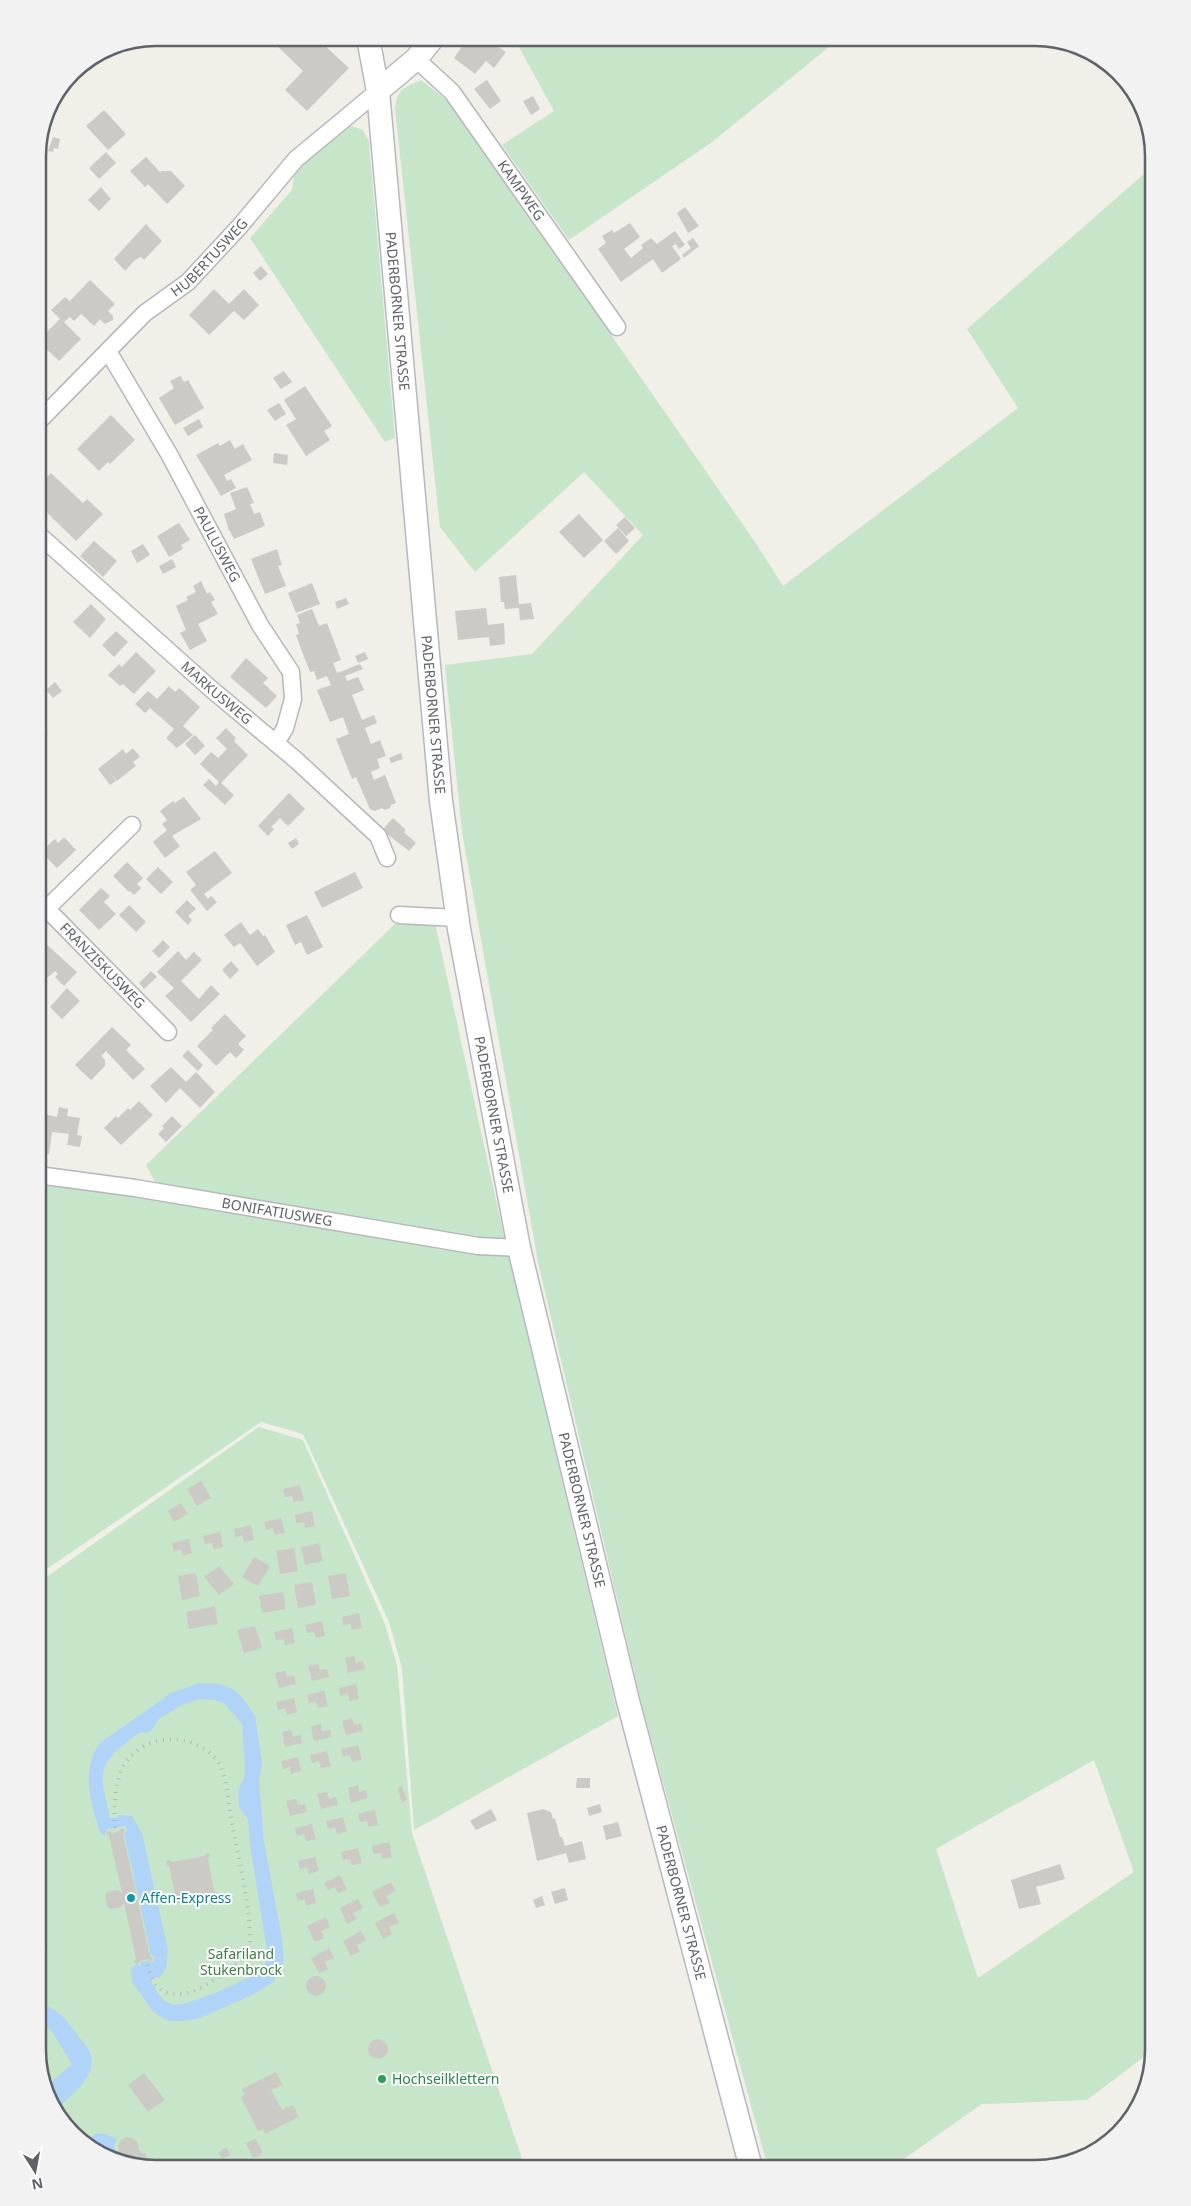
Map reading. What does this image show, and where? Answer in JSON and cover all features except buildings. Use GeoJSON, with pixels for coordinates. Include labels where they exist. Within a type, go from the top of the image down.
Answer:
{"type":"FeatureCollection","features":[{"type":"Feature","properties":{"kind":"main road","name":"PADERBORNER STRASSE"},"geometry":{"type":"LineString","coordinates":[[369,46],[378,92],[441,802],[457,918],[519,1248],[628,1701],[749,2160]]}},
{"type":"Feature","properties":{"kind":"main road"},"geometry":{"type":"LineString","coordinates":[[378,92],[416,59],[427,46]]}},
{"type":"Feature","properties":{"kind":"street","name":"KAMPWEG"},"geometry":{"type":"LineString","coordinates":[[416,59],[452,92],[617,327]]}},
{"type":"Feature","properties":{"kind":"street","name":"HUBERTUSWEG"},"geometry":{"type":"LineString","coordinates":[[46,414],[145,313],[188,282],[240,226],[296,159],[378,92]]}},
{"type":"Feature","properties":{"kind":"street","name":"PAULUSWEG"},"geometry":{"type":"LineString","coordinates":[[108,351],[169,454],[260,626],[291,672],[293,699],[285,728],[276,743]]}},
{"type":"Feature","properties":{"kind":"street","name":"MARKUSWEG"},"geometry":{"type":"LineString","coordinates":[[46,541],[210,688],[276,743],[378,836],[387,858]]}},
{"type":"Feature","properties":{"kind":"street"},"geometry":{"type":"LineString","coordinates":[[46,903],[132,826]]}},
{"type":"Feature","properties":{"kind":"street","name":"FRANZISKUSWEG"},"geometry":{"type":"LineString","coordinates":[[46,914],[168,1032]]}},
{"type":"Feature","properties":{"kind":"street"},"geometry":{"type":"LineString","coordinates":[[399,914],[457,918]]}},
{"type":"Feature","properties":{"kind":"street","name":"BONIFATIUSWEG"},"geometry":{"type":"LineString","coordinates":[[46,1176],[135,1188],[478,1246],[519,1248]]}},
{"type":"Feature","properties":{"kind":"green space"},"geometry":{"type":"Polygon","coordinates":[[[518,46],[830,46],[712,142],[569,240],[502,145],[554,111],[518,46]]]}},
{"type":"Feature","properties":{"kind":"green space"},"geometry":{"type":"Polygon","coordinates":[[[421,80],[450,103],[755,542],[783,586],[1018,408],[967,329],[1145,173],[1145,2056],[1087,2100],[982,2104],[902,2160],[766,2160],[642,1705],[538,1262],[462,832],[445,665],[532,654],[643,535],[584,472],[475,572],[440,527],[395,108],[400,92],[421,80]],[[1094,1760],[936,1849],[978,1978],[1134,1872],[1094,1760]]]}},
{"type":"Feature","properties":{"kind":"green space"},"geometry":{"type":"Polygon","coordinates":[[[352,126],[363,130],[369,142],[395,438],[385,442],[250,238],[292,190],[295,171],[345,128],[352,126]]]}},
{"type":"Feature","properties":{"kind":"green space"},"geometry":{"type":"Polygon","coordinates":[[[435,923],[504,1236],[618,1716],[414,1830],[402,1668],[389,1622],[303,1434],[261,1422],[46,1570],[46,1183],[165,1201],[146,1165],[395,924],[435,923]]]}},
{"type":"Feature","properties":{"kind":"green space","name":"Safariland Stukenbrock"},"geometry":{"type":"Polygon","coordinates":[[[259,1427],[303,1440],[385,1624],[397,1665],[412,1833],[522,2160],[149,2160],[121,2154],[108,2148],[78,2128],[69,2117],[55,2092],[48,2071],[46,2057],[46,1577],[259,1427]]]}},
{"type":"Feature","properties":{"kind":"water"},"geometry":{"type":"Polygon","coordinates":[[[199,1683],[219,1684],[233,1689],[242,1697],[255,1715],[262,1763],[259,1780],[264,1842],[282,1938],[284,1961],[273,1982],[254,1994],[200,2018],[184,2021],[169,2021],[154,2013],[132,1982],[131,1968],[135,1965],[140,1965],[142,1961],[153,1962],[155,1957],[151,1955],[124,1833],[127,1831],[126,1827],[108,1829],[105,1832],[105,1836],[100,1833],[89,1787],[90,1765],[100,1743],[171,1693],[199,1683]],[[199,1699],[182,1705],[159,1719],[151,1731],[136,1735],[114,1753],[107,1761],[104,1770],[103,1786],[110,1818],[117,1818],[119,1815],[132,1816],[142,1833],[168,1950],[166,1968],[159,1978],[156,1977],[151,1981],[162,1998],[171,2004],[179,2004],[202,1998],[261,1972],[268,1957],[250,1845],[248,1819],[239,1807],[238,1789],[244,1779],[245,1768],[242,1724],[225,1704],[215,1700],[199,1699]]]}},
{"type":"Feature","properties":{"kind":"water"},"geometry":{"type":"Polygon","coordinates":[[[46,2007],[58,2012],[67,2022],[89,2050],[92,2061],[87,2077],[61,2105],[52,2082],[72,2064],[51,2030],[46,2027],[46,2007]]]}},
{"type":"Feature","properties":{"kind":"water"},"geometry":{"type":"Polygon","coordinates":[[[95,2134],[105,2134],[117,2139],[114,2145],[115,2151],[95,2141],[91,2138],[95,2134]]]}},
{"type":"Feature","properties":{"kind":"railway"},"geometry":{"type":"LineString","coordinates":[[115,1828],[115,1796],[121,1771],[133,1755],[143,1747],[154,1742],[167,1740],[191,1742],[203,1748],[220,1765],[226,1784],[245,1893],[250,1944],[243,1959],[214,1980],[190,1992],[178,1994],[167,1993],[157,1986],[145,1961]]}},
{"type":"Feature","properties":{"kind":"place","name":"Affen-Express"},"geometry":{"type":"Point","coordinates":[131,1898]}},
{"type":"Feature","properties":{"kind":"place","name":"Hochseilklettern"},"geometry":{"type":"Point","coordinates":[382,2079]}}]}
